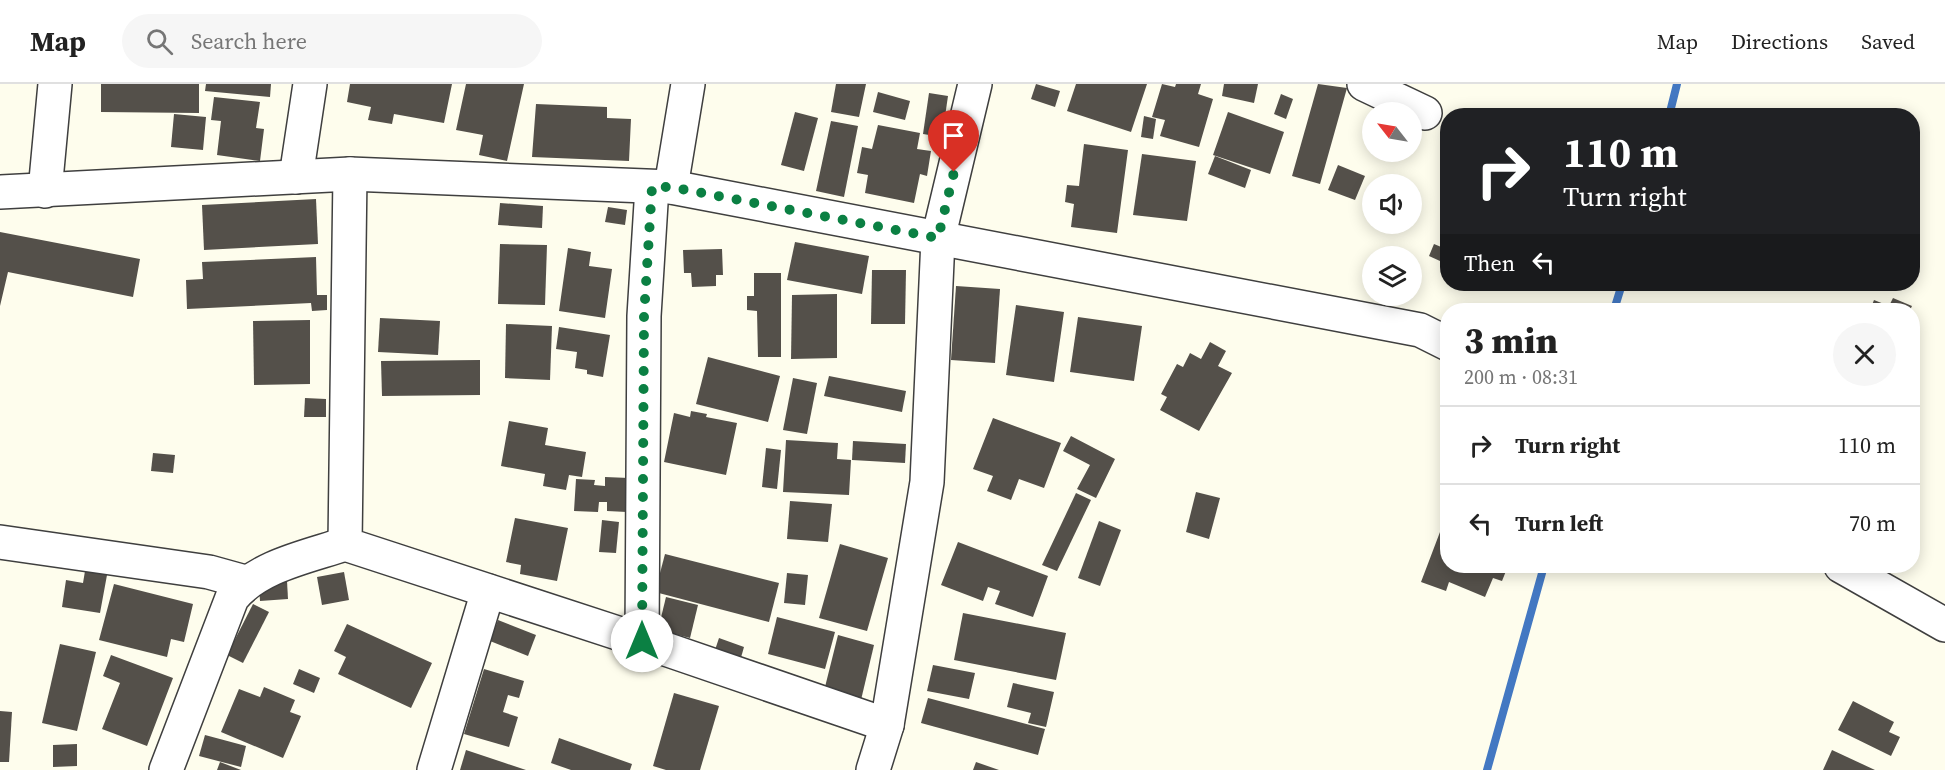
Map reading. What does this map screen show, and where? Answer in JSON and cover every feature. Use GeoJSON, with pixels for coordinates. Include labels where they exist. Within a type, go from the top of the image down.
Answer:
{"type":"FeatureCollection","features":[{"type":"Feature","properties":{"kind":"street"},"geometry":{"type":"LineString","coordinates":[[45,191],[55,84]]}},
{"type":"Feature","properties":{"kind":"street"},"geometry":{"type":"LineString","coordinates":[[296,177],[309,84]]}},
{"type":"Feature","properties":{"kind":"street"},"geometry":{"type":"LineString","coordinates":[[642,641],[644,316],[662,187],[688,84]]}},
{"type":"Feature","properties":{"kind":"street"},"geometry":{"type":"LineString","coordinates":[[873,770],[887,725],[927,483],[938,238],[975,84]]}},
{"type":"Feature","properties":{"kind":"street"},"geometry":{"type":"LineString","coordinates":[[1364,84],[1425,113]]}},
{"type":"Feature","properties":{"kind":"street"},"geometry":{"type":"LineString","coordinates":[[0,192],[350,174],[662,187],[1420,330],[1440,340]]}},
{"type":"Feature","properties":{"kind":"street"},"geometry":{"type":"LineString","coordinates":[[345,544],[350,174]]}},
{"type":"Feature","properties":{"kind":"street"},"geometry":{"type":"LineString","coordinates":[[0,542],[210,572],[245,582]]}},
{"type":"Feature","properties":{"kind":"street"},"geometry":{"type":"LineString","coordinates":[[166,770],[223,615],[245,582],[276,567],[345,544],[642,641],[887,725]]}},
{"type":"Feature","properties":{"kind":"street"},"geometry":{"type":"LineString","coordinates":[[1853,573],[1945,625]]}},
{"type":"Feature","properties":{"kind":"street"},"geometry":{"type":"LineString","coordinates":[[434,770],[488,591]]}},
{"type":"Feature","properties":{"kind":"building"},"geometry":{"type":"Polygon","coordinates":[[[101,84],[199,84],[199,113],[101,112],[101,84]]]}},
{"type":"Feature","properties":{"kind":"building"},"geometry":{"type":"Polygon","coordinates":[[[206,84],[271,84],[270,97],[205,91],[206,84]]]}},
{"type":"Feature","properties":{"kind":"building"},"geometry":{"type":"Polygon","coordinates":[[[350,84],[452,84],[444,123],[394,114],[392,124],[368,120],[371,107],[347,102],[350,84]]]}},
{"type":"Feature","properties":{"kind":"building"},"geometry":{"type":"Polygon","coordinates":[[[466,84],[524,84],[507,161],[479,155],[483,135],[456,130],[466,84]]]}},
{"type":"Feature","properties":{"kind":"building"},"geometry":{"type":"Polygon","coordinates":[[[836,84],[866,84],[859,117],[831,112],[836,84]]]}},
{"type":"Feature","properties":{"kind":"building"},"geometry":{"type":"Polygon","coordinates":[[[1036,84],[1060,91],[1055,107],[1031,99],[1036,84]]]}},
{"type":"Feature","properties":{"kind":"building"},"geometry":{"type":"Polygon","coordinates":[[[1076,84],[1147,84],[1131,132],[1067,111],[1076,84]]]}},
{"type":"Feature","properties":{"kind":"building"},"geometry":{"type":"Polygon","coordinates":[[[1162,84],[1175,87],[1176,84],[1201,84],[1198,94],[1213,99],[1199,147],[1160,136],[1165,120],[1152,117],[1162,84]]]}},
{"type":"Feature","properties":{"kind":"building"},"geometry":{"type":"Polygon","coordinates":[[[1224,84],[1258,84],[1254,103],[1222,96],[1224,84]]]}},
{"type":"Feature","properties":{"kind":"building"},"geometry":{"type":"Polygon","coordinates":[[[1318,84],[1347,88],[1320,184],[1292,176],[1318,84]]]}},
{"type":"Feature","properties":{"kind":"building"},"geometry":{"type":"Polygon","coordinates":[[[878,92],[910,101],[905,120],[873,112],[878,92]]]}},
{"type":"Feature","properties":{"kind":"building"},"geometry":{"type":"Polygon","coordinates":[[[929,93],[948,96],[942,137],[923,134],[929,93]]]}},
{"type":"Feature","properties":{"kind":"building"},"geometry":{"type":"Polygon","coordinates":[[[1281,94],[1293,99],[1286,119],[1274,114],[1281,94]]]}},
{"type":"Feature","properties":{"kind":"building"},"geometry":{"type":"Polygon","coordinates":[[[214,97],[260,102],[256,128],[264,129],[260,161],[217,155],[221,121],[211,120],[214,97]]]}},
{"type":"Feature","properties":{"kind":"building"},"geometry":{"type":"Polygon","coordinates":[[[536,104],[607,107],[607,118],[631,119],[629,161],[532,157],[536,104]]]}},
{"type":"Feature","properties":{"kind":"building"},"geometry":{"type":"Polygon","coordinates":[[[795,112],[818,118],[804,171],[781,165],[795,112]]]}},
{"type":"Feature","properties":{"kind":"building"},"geometry":{"type":"Polygon","coordinates":[[[1228,112],[1284,132],[1270,174],[1213,155],[1228,112]]]}},
{"type":"Feature","properties":{"kind":"building"},"geometry":{"type":"Polygon","coordinates":[[[174,114],[206,117],[203,150],[171,147],[174,114]]]}},
{"type":"Feature","properties":{"kind":"building"},"geometry":{"type":"Polygon","coordinates":[[[1144,116],[1156,119],[1153,139],[1141,137],[1144,116]]]}},
{"type":"Feature","properties":{"kind":"building"},"geometry":{"type":"Polygon","coordinates":[[[831,121],[858,126],[844,197],[816,191],[831,121]]]}},
{"type":"Feature","properties":{"kind":"building"},"geometry":{"type":"Polygon","coordinates":[[[878,125],[920,133],[917,149],[931,151],[927,176],[920,174],[914,203],[865,193],[868,175],[857,173],[862,147],[872,149],[878,125]]]}},
{"type":"Feature","properties":{"kind":"building"},"geometry":{"type":"Polygon","coordinates":[[[1084,144],[1128,150],[1117,233],[1071,227],[1074,204],[1065,202],[1067,185],[1079,186],[1084,144]]]}},
{"type":"Feature","properties":{"kind":"building"},"geometry":{"type":"Polygon","coordinates":[[[1142,154],[1196,161],[1187,221],[1133,215],[1142,154]]]}},
{"type":"Feature","properties":{"kind":"building"},"geometry":{"type":"Polygon","coordinates":[[[1215,156],[1251,170],[1245,188],[1208,174],[1215,156]]]}},
{"type":"Feature","properties":{"kind":"building"},"geometry":{"type":"Polygon","coordinates":[[[1338,165],[1362,175],[1362,183],[1355,200],[1328,190],[1338,165]]]}},
{"type":"Feature","properties":{"kind":"building"},"geometry":{"type":"Polygon","coordinates":[[[316,199],[318,244],[204,250],[202,205],[316,199]]]}},
{"type":"Feature","properties":{"kind":"building"},"geometry":{"type":"Polygon","coordinates":[[[500,203],[543,206],[542,228],[498,225],[500,203]]]}},
{"type":"Feature","properties":{"kind":"building"},"geometry":{"type":"Polygon","coordinates":[[[608,207],[627,210],[625,225],[605,222],[608,207]]]}},
{"type":"Feature","properties":{"kind":"building"},"geometry":{"type":"Polygon","coordinates":[[[0,232],[140,259],[133,297],[8,272],[0,306],[0,232]]]}},
{"type":"Feature","properties":{"kind":"building"},"geometry":{"type":"Polygon","coordinates":[[[795,242],[869,256],[862,294],[787,280],[795,242]]]}},
{"type":"Feature","properties":{"kind":"building"},"geometry":{"type":"Polygon","coordinates":[[[500,244],[547,245],[545,305],[498,304],[500,244]]]}},
{"type":"Feature","properties":{"kind":"building"},"geometry":{"type":"Polygon","coordinates":[[[1434,244],[1440,246],[1440,261],[1429,256],[1434,244]]]}},
{"type":"Feature","properties":{"kind":"building"},"geometry":{"type":"Polygon","coordinates":[[[568,248],[591,252],[589,266],[612,269],[605,318],[559,311],[568,248]]]}},
{"type":"Feature","properties":{"kind":"building"},"geometry":{"type":"Polygon","coordinates":[[[722,249],[723,275],[716,275],[716,286],[692,287],[691,273],[684,273],[683,250],[722,249]]]}},
{"type":"Feature","properties":{"kind":"building"},"geometry":{"type":"Polygon","coordinates":[[[316,257],[317,295],[327,295],[327,310],[312,311],[311,303],[187,309],[186,280],[203,279],[202,262],[316,257]]]}},
{"type":"Feature","properties":{"kind":"building"},"geometry":{"type":"Polygon","coordinates":[[[872,270],[906,270],[905,324],[871,324],[872,270]]]}},
{"type":"Feature","properties":{"kind":"building"},"geometry":{"type":"Polygon","coordinates":[[[754,273],[781,273],[781,357],[758,357],[757,311],[747,310],[747,296],[754,296],[754,273]]]}},
{"type":"Feature","properties":{"kind":"building"},"geometry":{"type":"Polygon","coordinates":[[[956,286],[1000,289],[995,363],[951,360],[956,286]]]}},
{"type":"Feature","properties":{"kind":"building"},"geometry":{"type":"Polygon","coordinates":[[[837,294],[837,358],[791,359],[792,295],[837,294]]]}},
{"type":"Feature","properties":{"kind":"building"},"geometry":{"type":"Polygon","coordinates":[[[1893,298],[1905,303],[1890,303],[1893,298]]]}},
{"type":"Feature","properties":{"kind":"building"},"geometry":{"type":"Polygon","coordinates":[[[1016,305],[1064,312],[1054,382],[1006,375],[1016,305]]]}},
{"type":"Feature","properties":{"kind":"building"},"geometry":{"type":"Polygon","coordinates":[[[1078,317],[1142,326],[1134,381],[1070,372],[1078,317]]]}},
{"type":"Feature","properties":{"kind":"building"},"geometry":{"type":"Polygon","coordinates":[[[380,318],[440,321],[438,355],[378,352],[380,318]]]}},
{"type":"Feature","properties":{"kind":"building"},"geometry":{"type":"Polygon","coordinates":[[[310,320],[310,384],[254,385],[253,321],[310,320]]]}},
{"type":"Feature","properties":{"kind":"building"},"geometry":{"type":"Polygon","coordinates":[[[506,324],[552,326],[550,380],[505,378],[506,324]]]}},
{"type":"Feature","properties":{"kind":"building"},"geometry":{"type":"Polygon","coordinates":[[[559,327],[610,335],[603,377],[587,374],[587,370],[575,368],[577,352],[556,349],[559,327]]]}},
{"type":"Feature","properties":{"kind":"building"},"geometry":{"type":"Polygon","coordinates":[[[1210,342],[1226,351],[1218,366],[1232,373],[1199,431],[1160,410],[1167,397],[1161,394],[1177,364],[1183,367],[1190,353],[1201,359],[1210,342]]]}},
{"type":"Feature","properties":{"kind":"building"},"geometry":{"type":"Polygon","coordinates":[[[708,357],[780,376],[768,422],[696,404],[708,357]]]}},
{"type":"Feature","properties":{"kind":"building"},"geometry":{"type":"Polygon","coordinates":[[[480,360],[480,395],[382,396],[381,361],[480,360]]]}},
{"type":"Feature","properties":{"kind":"building"},"geometry":{"type":"Polygon","coordinates":[[[829,376],[906,391],[902,412],[824,396],[829,376]]]}},
{"type":"Feature","properties":{"kind":"building"},"geometry":{"type":"Polygon","coordinates":[[[793,378],[817,383],[807,434],[783,430],[793,378]]]}},
{"type":"Feature","properties":{"kind":"building"},"geometry":{"type":"Polygon","coordinates":[[[305,398],[326,399],[326,417],[304,417],[305,398]]]}},
{"type":"Feature","properties":{"kind":"building"},"geometry":{"type":"Polygon","coordinates":[[[691,411],[707,414],[706,417],[737,423],[726,475],[664,462],[674,413],[690,417],[691,411]]]}},
{"type":"Feature","properties":{"kind":"building"},"geometry":{"type":"Polygon","coordinates":[[[993,418],[1061,443],[1044,488],[1019,479],[1011,500],[987,491],[993,476],[973,469],[993,418]]]}},
{"type":"Feature","properties":{"kind":"building"},"geometry":{"type":"Polygon","coordinates":[[[509,421],[548,428],[545,445],[586,452],[582,477],[569,475],[566,490],[543,486],[545,474],[501,466],[509,421]]]}},
{"type":"Feature","properties":{"kind":"building"},"geometry":{"type":"Polygon","coordinates":[[[1071,436],[1115,459],[1096,498],[1077,489],[1090,465],[1063,451],[1071,436]]]}},
{"type":"Feature","properties":{"kind":"building"},"geometry":{"type":"Polygon","coordinates":[[[786,440],[838,443],[837,459],[851,460],[849,495],[783,492],[786,440]]]}},
{"type":"Feature","properties":{"kind":"building"},"geometry":{"type":"Polygon","coordinates":[[[853,441],[906,444],[905,463],[852,460],[853,441]]]}},
{"type":"Feature","properties":{"kind":"building"},"geometry":{"type":"Polygon","coordinates":[[[766,448],[781,450],[777,489],[762,487],[766,448]]]}},
{"type":"Feature","properties":{"kind":"building"},"geometry":{"type":"Polygon","coordinates":[[[153,453],[175,455],[173,473],[151,471],[153,453]]]}},
{"type":"Feature","properties":{"kind":"building"},"geometry":{"type":"Polygon","coordinates":[[[605,477],[629,478],[627,512],[607,511],[607,502],[599,502],[598,512],[574,511],[576,479],[595,480],[594,485],[605,486],[605,477]]]}},
{"type":"Feature","properties":{"kind":"building"},"geometry":{"type":"Polygon","coordinates":[[[1196,492],[1220,498],[1209,539],[1186,532],[1196,492]]]}},
{"type":"Feature","properties":{"kind":"building"},"geometry":{"type":"Polygon","coordinates":[[[1076,493],[1091,500],[1057,571],[1042,565],[1076,493]]]}},
{"type":"Feature","properties":{"kind":"building"},"geometry":{"type":"Polygon","coordinates":[[[790,501],[832,504],[828,542],[787,539],[790,501]]]}},
{"type":"Feature","properties":{"kind":"building"},"geometry":{"type":"Polygon","coordinates":[[[515,518],[568,528],[557,581],[520,574],[521,565],[506,562],[515,518]]]}},
{"type":"Feature","properties":{"kind":"building"},"geometry":{"type":"Polygon","coordinates":[[[602,520],[619,522],[616,553],[599,552],[602,520]]]}},
{"type":"Feature","properties":{"kind":"building"},"geometry":{"type":"Polygon","coordinates":[[[1099,521],[1121,530],[1100,586],[1078,578],[1099,521]]]}},
{"type":"Feature","properties":{"kind":"building"},"geometry":{"type":"Polygon","coordinates":[[[1440,532],[1440,573],[1505,573],[1502,581],[1493,578],[1485,597],[1449,582],[1446,591],[1421,582],[1440,532]]]}},
{"type":"Feature","properties":{"kind":"building"},"geometry":{"type":"Polygon","coordinates":[[[958,542],[1048,576],[1033,617],[995,604],[1000,591],[988,587],[983,601],[941,585],[958,542]]]}},
{"type":"Feature","properties":{"kind":"building"},"geometry":{"type":"Polygon","coordinates":[[[840,544],[888,558],[867,631],[819,618],[840,544]]]}},
{"type":"Feature","properties":{"kind":"building"},"geometry":{"type":"Polygon","coordinates":[[[665,554],[779,583],[769,622],[655,592],[665,554]]]}},
{"type":"Feature","properties":{"kind":"building"},"geometry":{"type":"Polygon","coordinates":[[[85,571],[107,575],[100,613],[62,607],[66,580],[83,583],[85,571]]]}},
{"type":"Feature","properties":{"kind":"building"},"geometry":{"type":"Polygon","coordinates":[[[344,572],[349,600],[322,605],[317,577],[344,572]]]}},
{"type":"Feature","properties":{"kind":"building"},"geometry":{"type":"Polygon","coordinates":[[[787,573],[808,575],[805,605],[784,603],[787,573]]]}},
{"type":"Feature","properties":{"kind":"building"},"geometry":{"type":"Polygon","coordinates":[[[287,581],[288,599],[260,601],[259,583],[287,581]]]}},
{"type":"Feature","properties":{"kind":"building"},"geometry":{"type":"Polygon","coordinates":[[[114,584],[193,604],[184,642],[171,639],[167,657],[99,640],[114,584]]]}},
{"type":"Feature","properties":{"kind":"building"},"geometry":{"type":"Polygon","coordinates":[[[666,597],[698,605],[690,638],[658,630],[666,597]]]}},
{"type":"Feature","properties":{"kind":"building"},"geometry":{"type":"Polygon","coordinates":[[[253,604],[269,612],[243,663],[227,655],[253,604]]]}},
{"type":"Feature","properties":{"kind":"building"},"geometry":{"type":"Polygon","coordinates":[[[963,613],[1066,633],[1056,680],[954,660],[963,613]]]}},
{"type":"Feature","properties":{"kind":"building"},"geometry":{"type":"Polygon","coordinates":[[[777,617],[835,632],[825,669],[768,654],[777,617]]]}},
{"type":"Feature","properties":{"kind":"building"},"geometry":{"type":"Polygon","coordinates":[[[498,620],[536,635],[528,656],[490,641],[498,620]]]}},
{"type":"Feature","properties":{"kind":"building"},"geometry":{"type":"Polygon","coordinates":[[[347,624],[432,663],[411,708],[338,674],[346,657],[334,651],[347,624]]]}},
{"type":"Feature","properties":{"kind":"building"},"geometry":{"type":"Polygon","coordinates":[[[838,635],[874,645],[861,700],[824,691],[838,635]]]}},
{"type":"Feature","properties":{"kind":"building"},"geometry":{"type":"Polygon","coordinates":[[[719,638],[744,647],[740,661],[714,653],[719,638]]]}},
{"type":"Feature","properties":{"kind":"building"},"geometry":{"type":"Polygon","coordinates":[[[60,644],[96,652],[77,731],[42,723],[60,644]]]}},
{"type":"Feature","properties":{"kind":"building"},"geometry":{"type":"Polygon","coordinates":[[[111,655],[173,678],[147,746],[102,729],[120,683],[103,676],[111,655]]]}},
{"type":"Feature","properties":{"kind":"building"},"geometry":{"type":"Polygon","coordinates":[[[933,665],[975,673],[969,699],[927,691],[933,665]]]}},
{"type":"Feature","properties":{"kind":"building"},"geometry":{"type":"Polygon","coordinates":[[[299,669],[320,678],[314,693],[293,684],[299,669]]]}},
{"type":"Feature","properties":{"kind":"building"},"geometry":{"type":"Polygon","coordinates":[[[484,669],[524,681],[519,698],[508,695],[503,712],[518,717],[509,747],[464,734],[484,669]]]}},
{"type":"Feature","properties":{"kind":"building"},"geometry":{"type":"Polygon","coordinates":[[[1013,683],[1054,692],[1046,727],[1028,723],[1031,713],[1007,707],[1013,683]]]}},
{"type":"Feature","properties":{"kind":"building"},"geometry":{"type":"Polygon","coordinates":[[[264,687],[295,700],[290,712],[301,716],[283,758],[221,732],[239,689],[260,697],[264,687]]]}},
{"type":"Feature","properties":{"kind":"building"},"geometry":{"type":"Polygon","coordinates":[[[674,693],[719,706],[700,770],[666,770],[653,766],[674,693]]]}},
{"type":"Feature","properties":{"kind":"building"},"geometry":{"type":"Polygon","coordinates":[[[928,698],[1045,729],[1038,755],[921,723],[928,698]]]}},
{"type":"Feature","properties":{"kind":"building"},"geometry":{"type":"Polygon","coordinates":[[[1853,701],[1894,722],[1889,732],[1900,737],[1891,756],[1838,730],[1853,701]]]}},
{"type":"Feature","properties":{"kind":"building"},"geometry":{"type":"Polygon","coordinates":[[[0,711],[12,712],[9,762],[0,762],[0,711]]]}},
{"type":"Feature","properties":{"kind":"building"},"geometry":{"type":"Polygon","coordinates":[[[205,735],[246,746],[241,767],[199,756],[205,735]]]}},
{"type":"Feature","properties":{"kind":"building"},"geometry":{"type":"Polygon","coordinates":[[[559,738],[632,764],[630,770],[571,770],[551,763],[559,738]]]}},
{"type":"Feature","properties":{"kind":"building"},"geometry":{"type":"Polygon","coordinates":[[[77,744],[77,766],[53,767],[53,745],[77,744]]]}},
{"type":"Feature","properties":{"kind":"building"},"geometry":{"type":"Polygon","coordinates":[[[466,750],[526,770],[460,770],[466,750]]]}},
{"type":"Feature","properties":{"kind":"building"},"geometry":{"type":"Polygon","coordinates":[[[1832,750],[1875,770],[1823,770],[1832,750]]]}},
{"type":"Feature","properties":{"kind":"building"},"geometry":{"type":"Polygon","coordinates":[[[220,762],[241,770],[217,770],[220,762]]]}},
{"type":"Feature","properties":{"kind":"building"},"geometry":{"type":"Polygon","coordinates":[[[976,762],[999,770],[973,770],[976,762]]]}},
{"type":"Feature","properties":{"kind":"waterway"},"geometry":{"type":"LineString","coordinates":[[1671,108],[1677,84]]}},
{"type":"Feature","properties":{"kind":"waterway"},"geometry":{"type":"LineString","coordinates":[[1616,303],[1620,291]]}},
{"type":"Feature","properties":{"kind":"waterway"},"geometry":{"type":"LineString","coordinates":[[1487,770],[1542,573]]}},
{"type":"Feature","properties":{"kind":"route"},"geometry":{"type":"LineString","coordinates":[[642,641],[644,316],[652,187],[671,187],[938,238],[954,172]]}}]}
